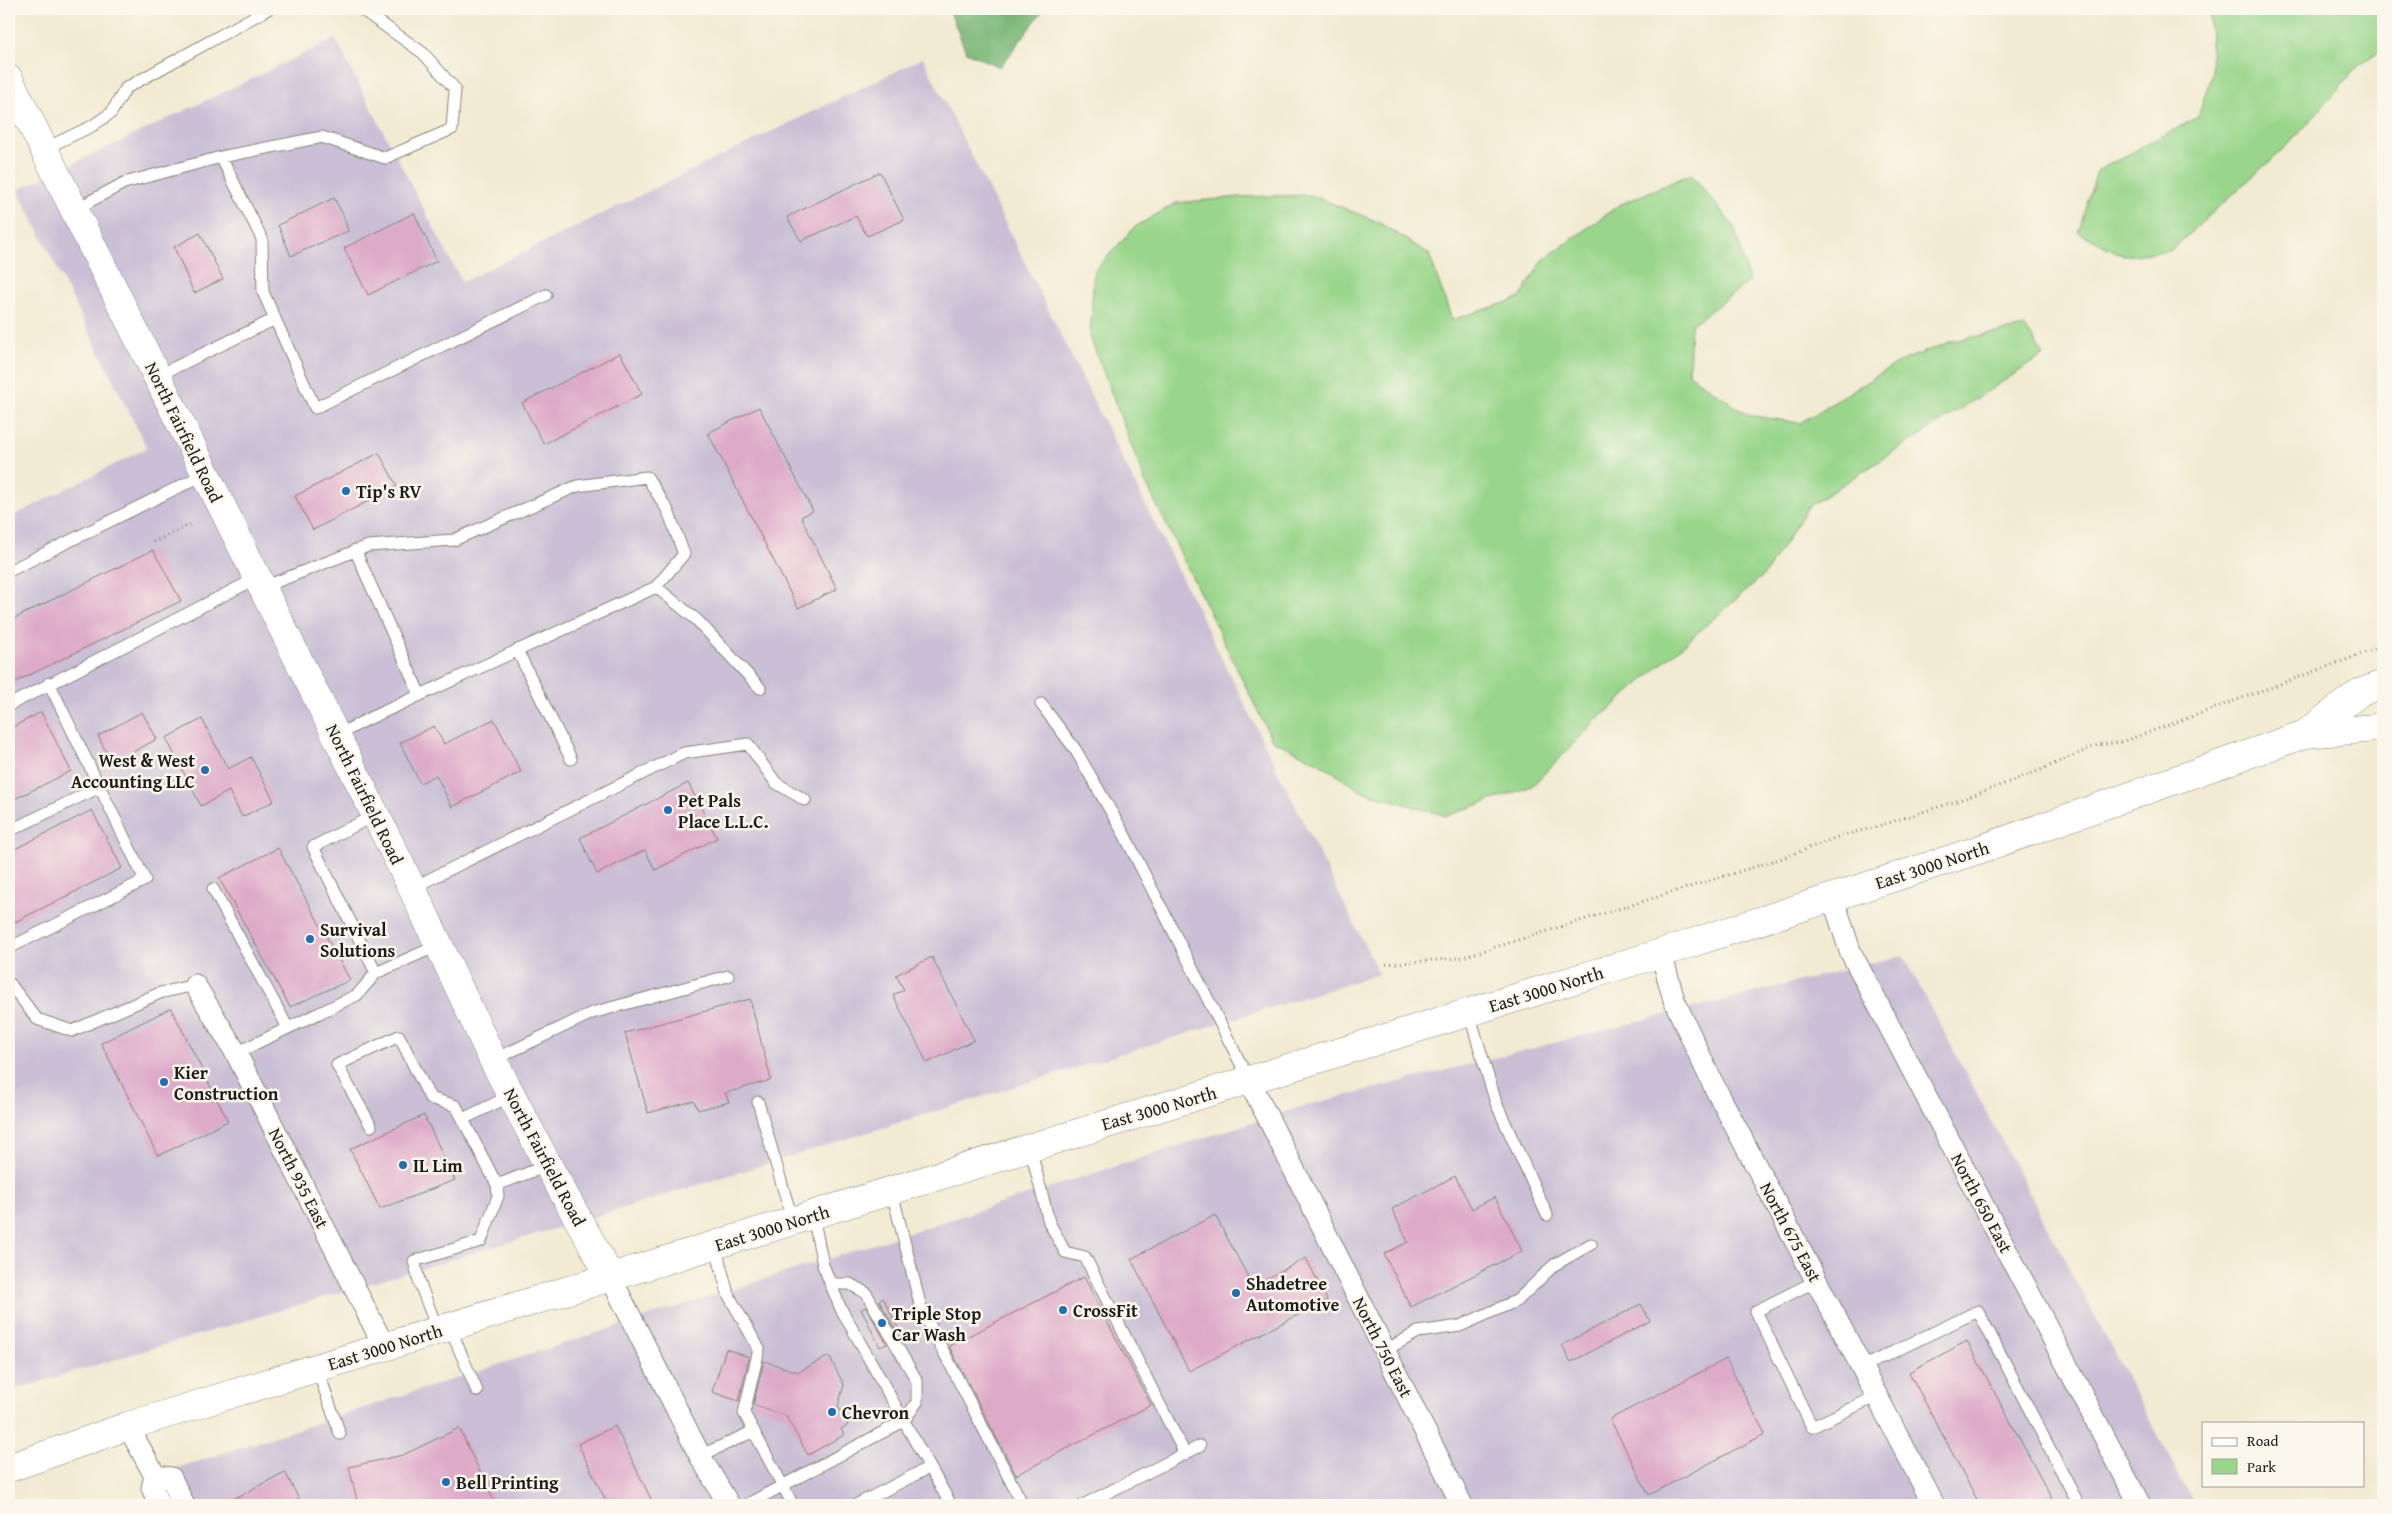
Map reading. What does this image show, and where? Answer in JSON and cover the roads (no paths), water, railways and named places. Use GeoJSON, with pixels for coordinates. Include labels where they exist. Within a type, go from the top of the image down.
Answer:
{"type":"FeatureCollection","features":[{"type":"Feature","properties":{"kind":"main road","name":"North Fairfield Road"},"geometry":{"type":"LineString","coordinates":[[9,79],[412,888],[493,1060],[548,1165],[611,1278]]}},
{"type":"Feature","properties":{"kind":"main road","name":"East 3000 North"},"geometry":{"type":"LineString","coordinates":[[2304,734],[2359,693],[2383,684]]}},
{"type":"Feature","properties":{"kind":"main road","name":"East 3000 North"},"geometry":{"type":"LineString","coordinates":[[9,1468],[128,1426],[892,1192],[1030,1147],[1250,1082],[1662,953],[1833,898],[2122,800],[2304,734],[2375,728],[2383,725]]}},
{"type":"Feature","properties":{"kind":"street","name":"North 650 East"},"geometry":{"type":"LineString","coordinates":[[1833,898],[1850,951],[2140,1505]]}},
{"type":"Feature","properties":{"kind":"street","name":"North 675 East"},"geometry":{"type":"LineString","coordinates":[[1662,953],[1674,1000],[1712,1082],[1934,1505]]}},
{"type":"Feature","properties":{"kind":"street","name":"North 935 East"},"geometry":{"type":"LineString","coordinates":[[195,985],[236,1053],[385,1348]]}},
{"type":"Feature","properties":{"kind":"street","name":"North 750 East"},"geometry":{"type":"LineString","coordinates":[[1250,1082],[1462,1505]]}},
{"type":"Feature","properties":{"kind":"street","name":"North Fairfield Road"},"geometry":{"type":"LineString","coordinates":[[611,1278],[700,1456],[729,1505]]}},
{"type":"Feature","properties":{"kind":"street"},"geometry":{"type":"LineString","coordinates":[[128,1426],[155,1476],[152,1488],[160,1505]]}},
{"type":"Feature","properties":{"kind":"street"},"geometry":{"type":"LineString","coordinates":[[155,1476],[171,1478],[184,1505]]}},
{"type":"Feature","properties":{"kind":"lane"},"geometry":{"type":"LineString","coordinates":[[44,150],[92,126],[111,113],[126,88],[268,9]]}},
{"type":"Feature","properties":{"kind":"lane"},"geometry":{"type":"LineString","coordinates":[[74,210],[124,183],[221,158],[322,137],[385,158],[452,129],[455,89],[423,53],[361,9]]}},
{"type":"Feature","properties":{"kind":"lane"},"geometry":{"type":"LineString","coordinates":[[221,158],[262,239],[263,292],[315,408],[546,294]]}},
{"type":"Feature","properties":{"kind":"lane"},"geometry":{"type":"LineString","coordinates":[[157,376],[275,320]]}},
{"type":"Feature","properties":{"kind":"lane"},"geometry":{"type":"LineString","coordinates":[[9,571],[205,474]]}},
{"type":"Feature","properties":{"kind":"lane"},"geometry":{"type":"LineString","coordinates":[[9,705],[49,683],[259,583],[368,546],[454,540],[578,486],[647,477],[668,511],[684,554],[656,587],[420,695],[336,736]]}},
{"type":"Feature","properties":{"kind":"lane"},"geometry":{"type":"LineString","coordinates":[[355,550],[420,695]]}},
{"type":"Feature","properties":{"kind":"lane"},"geometry":{"type":"LineString","coordinates":[[656,587],[697,620],[760,688]]}},
{"type":"Feature","properties":{"kind":"lane"},"geometry":{"type":"LineString","coordinates":[[518,650],[572,759]]}},
{"type":"Feature","properties":{"kind":"lane"},"geometry":{"type":"LineString","coordinates":[[9,948],[145,880],[49,683]]}},
{"type":"Feature","properties":{"kind":"lane"},"geometry":{"type":"LineString","coordinates":[[1041,704],[1075,749],[1124,834],[1250,1082]]}},
{"type":"Feature","properties":{"kind":"lane"},"geometry":{"type":"LineString","coordinates":[[412,888],[684,753],[748,744],[776,783],[805,800]]}},
{"type":"Feature","properties":{"kind":"lane"},"geometry":{"type":"LineString","coordinates":[[9,831],[100,787]]}},
{"type":"Feature","properties":{"kind":"lane"},"geometry":{"type":"LineString","coordinates":[[375,815],[313,847],[376,973]]}},
{"type":"Feature","properties":{"kind":"lane"},"geometry":{"type":"LineString","coordinates":[[213,889],[288,1028]]}},
{"type":"Feature","properties":{"kind":"lane"},"geometry":{"type":"LineString","coordinates":[[236,1053],[357,995],[376,973],[439,945]]}},
{"type":"Feature","properties":{"kind":"lane"},"geometry":{"type":"LineString","coordinates":[[493,1060],[592,1013],[728,976]]}},
{"type":"Feature","properties":{"kind":"lane"},"geometry":{"type":"LineString","coordinates":[[10,984],[37,1019],[72,1031],[160,993],[195,985]]}},
{"type":"Feature","properties":{"kind":"lane"},"geometry":{"type":"LineString","coordinates":[[1469,1013],[1496,1103],[1547,1215]]}},
{"type":"Feature","properties":{"kind":"lane"},"geometry":{"type":"LineString","coordinates":[[371,1126],[337,1065],[399,1036],[430,1098],[456,1106],[497,1185],[498,1196],[482,1241],[414,1262],[420,1284],[477,1391]]}},
{"type":"Feature","properties":{"kind":"lane"},"geometry":{"type":"LineString","coordinates":[[463,1119],[512,1095]]}},
{"type":"Feature","properties":{"kind":"lane"},"geometry":{"type":"LineString","coordinates":[[758,1102],[803,1219],[840,1307],[951,1505]]}},
{"type":"Feature","properties":{"kind":"lane"},"geometry":{"type":"LineString","coordinates":[[1030,1147],[1049,1222],[1065,1252],[1085,1257],[1185,1454]]}},
{"type":"Feature","properties":{"kind":"lane"},"geometry":{"type":"LineString","coordinates":[[497,1185],[548,1165]]}},
{"type":"Feature","properties":{"kind":"lane"},"geometry":{"type":"LineString","coordinates":[[892,1192],[921,1308],[1023,1505]]}},
{"type":"Feature","properties":{"kind":"lane"},"geometry":{"type":"LineString","coordinates":[[1384,1351],[1418,1332],[1460,1326],[1518,1300],[1554,1265],[1591,1244]]}},
{"type":"Feature","properties":{"kind":"lane"},"geometry":{"type":"LineString","coordinates":[[715,1245],[728,1294],[759,1349],[744,1413],[792,1505]]}},
{"type":"Feature","properties":{"kind":"lane"},"geometry":{"type":"LineString","coordinates":[[1816,1281],[1756,1311],[1812,1427],[1877,1396]]}},
{"type":"Feature","properties":{"kind":"lane"},"geometry":{"type":"LineString","coordinates":[[746,1505],[904,1421],[917,1402],[917,1381],[866,1293],[850,1284],[830,1284]]}},
{"type":"Feature","properties":{"kind":"lane"},"geometry":{"type":"LineString","coordinates":[[1862,1367],[1978,1311],[2079,1505]]}},
{"type":"Feature","properties":{"kind":"lane"},"geometry":{"type":"LineString","coordinates":[[317,1368],[340,1434]]}},
{"type":"Feature","properties":{"kind":"lane"},"geometry":{"type":"LineString","coordinates":[[700,1456],[754,1431]]}},
{"type":"Feature","properties":{"kind":"lane"},"geometry":{"type":"LineString","coordinates":[[1083,1505],[1200,1446]]}},
{"type":"Feature","properties":{"kind":"lane"},"geometry":{"type":"LineString","coordinates":[[856,1505],[930,1467]]}},
{"type":"Feature","properties":{"kind":"place","name":"Tip's RV"},"geometry":{"type":"Point","coordinates":[346,491]}},
{"type":"Feature","properties":{"kind":"place","name":"West & West Accounting LLC"},"geometry":{"type":"Point","coordinates":[205,770]}},
{"type":"Feature","properties":{"kind":"place","name":"Pet Pals Place L.L.C."},"geometry":{"type":"Point","coordinates":[668,810]}},
{"type":"Feature","properties":{"kind":"place","name":"Survival Solutions"},"geometry":{"type":"Point","coordinates":[310,939]}},
{"type":"Feature","properties":{"kind":"place","name":"Kier Construction"},"geometry":{"type":"Point","coordinates":[164,1082]}},
{"type":"Feature","properties":{"kind":"place","name":"IL Lim"},"geometry":{"type":"Point","coordinates":[403,1165]}},
{"type":"Feature","properties":{"kind":"place","name":"Shadetree Automotive"},"geometry":{"type":"Point","coordinates":[1236,1293]}},
{"type":"Feature","properties":{"kind":"place","name":"CrossFit"},"geometry":{"type":"Point","coordinates":[1063,1310]}},
{"type":"Feature","properties":{"kind":"place","name":"Triple Stop Car Wash"},"geometry":{"type":"Point","coordinates":[882,1323]}},
{"type":"Feature","properties":{"kind":"place","name":"Chevron"},"geometry":{"type":"Point","coordinates":[832,1412]}},
{"type":"Feature","properties":{"kind":"place","name":"Bell Printing"},"geometry":{"type":"Point","coordinates":[446,1482]}}]}
